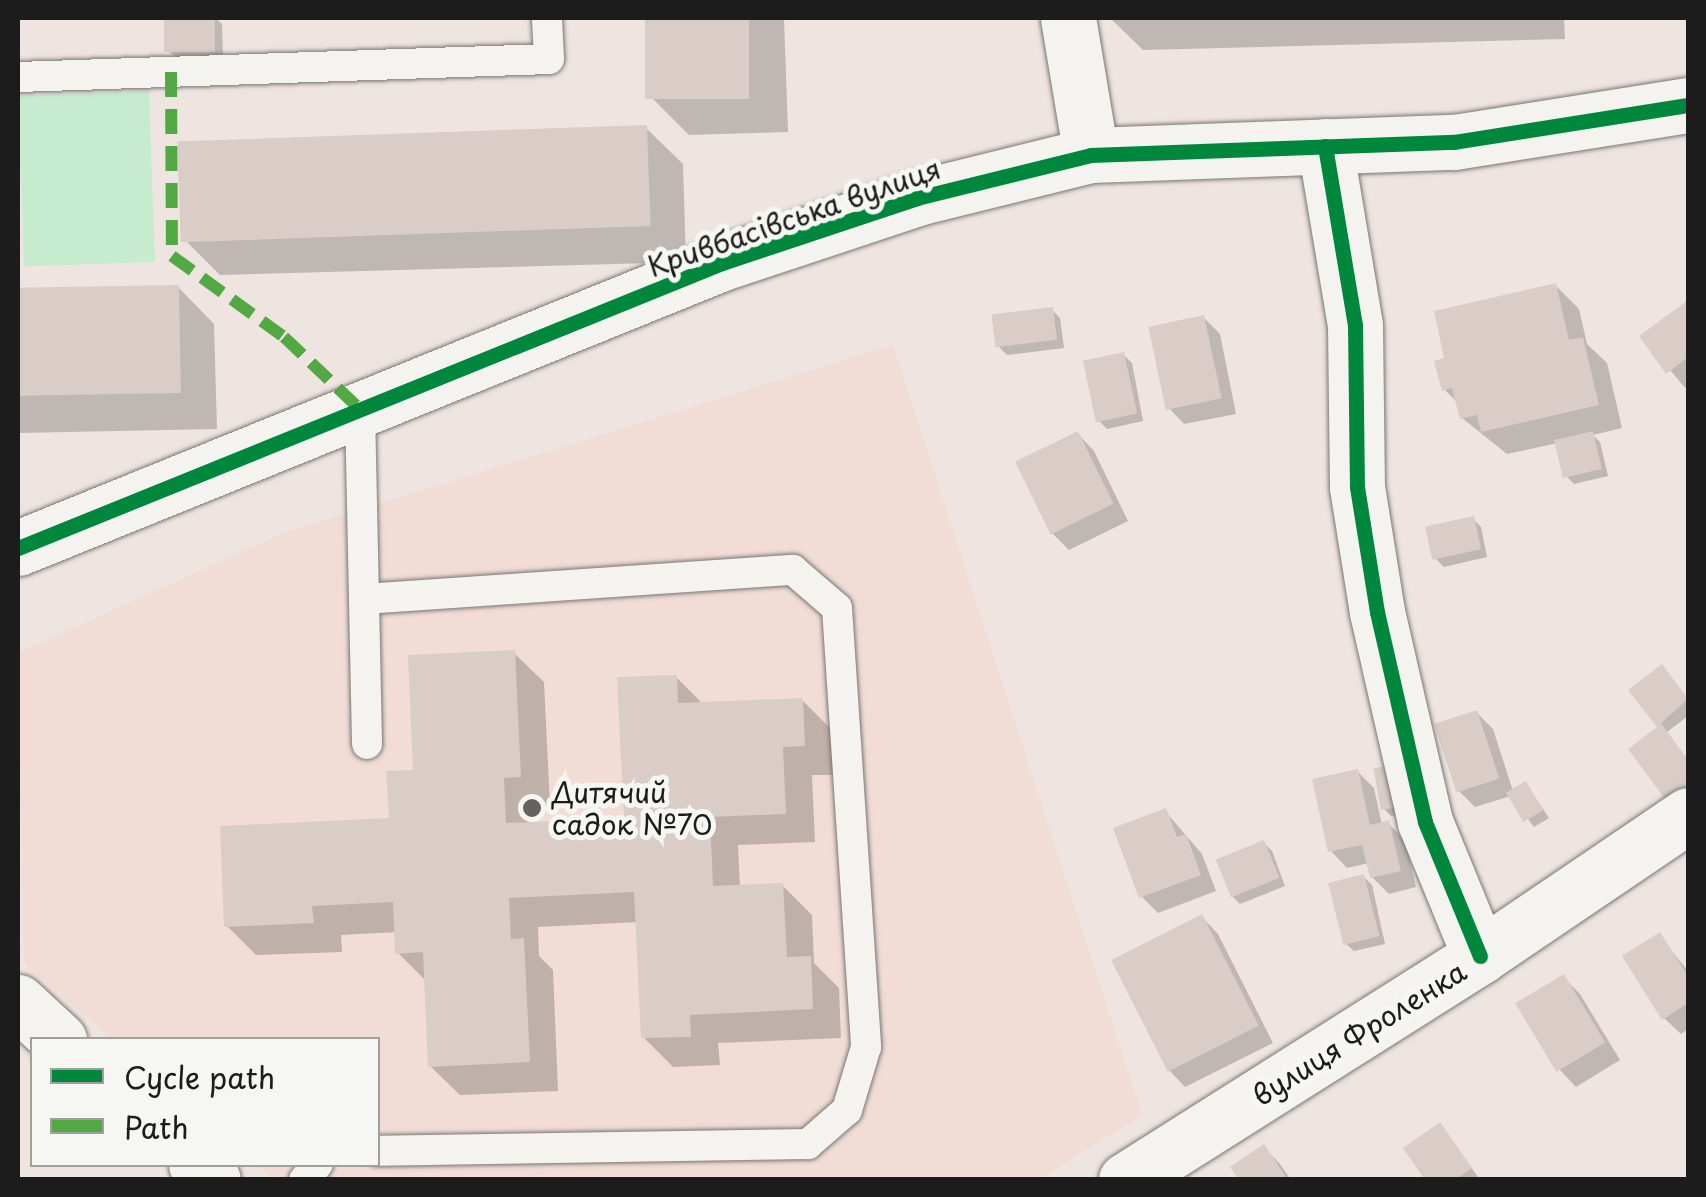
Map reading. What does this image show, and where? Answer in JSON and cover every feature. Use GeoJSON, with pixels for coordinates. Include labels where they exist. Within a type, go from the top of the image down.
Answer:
{"type":"FeatureCollection","features":[{"type":"Feature","properties":{"kind":"street"},"geometry":{"type":"LineString","coordinates":[[1068,18],[1092,155]]}},
{"type":"Feature","properties":{"kind":"street","name":"Кривбасівська вулиця"},"geometry":{"type":"LineString","coordinates":[[18,548],[722,263],[916,198],[1092,155],[1454,142],[1688,105]]}},
{"type":"Feature","properties":{"kind":"street"},"geometry":{"type":"LineString","coordinates":[[1325,146],[1355,325],[1357,486],[1377,612],[1424,822],[1480,956]]}},
{"type":"Feature","properties":{"kind":"street","name":"вулиця Фроленка"},"geometry":{"type":"LineString","coordinates":[[1126,1180],[1480,956],[1688,815]]}},
{"type":"Feature","properties":{"kind":"street"},"geometry":{"type":"LineString","coordinates":[[18,1002],[56,1037]]}},
{"type":"Feature","properties":{"kind":"lane"},"geometry":{"type":"LineString","coordinates":[[18,77],[549,59],[547,18]]}},
{"type":"Feature","properties":{"kind":"lane"},"geometry":{"type":"LineString","coordinates":[[360,409],[367,744]]}},
{"type":"Feature","properties":{"kind":"lane"},"geometry":{"type":"LineString","coordinates":[[364,599],[793,570],[837,608],[866,1048],[847,1110],[808,1144],[380,1150]]}},
{"type":"Feature","properties":{"kind":"shaded area","name":"Дитячий садок №70"},"geometry":{"type":"Polygon","coordinates":[[[893,345],[1142,1115],[1039,1179],[274,1179],[259,1167],[380,1167],[380,1037],[110,1037],[24,964],[18,653],[283,533],[893,345]]]}},
{"type":"Feature","properties":{"kind":"green space"},"geometry":{"type":"Polygon","coordinates":[[[149,91],[155,262],[24,266],[18,96],[149,91]]]}},
{"type":"Feature","properties":{"kind":"building"},"geometry":{"type":"Polygon","coordinates":[[[164,18],[215,18],[215,52],[164,52],[164,18]]]}},
{"type":"Feature","properties":{"kind":"building"},"geometry":{"type":"Polygon","coordinates":[[[645,18],[749,18],[749,99],[645,99],[645,18]]]}},
{"type":"Feature","properties":{"kind":"building"},"geometry":{"type":"Polygon","coordinates":[[[647,125],[651,226],[181,242],[177,141],[647,125]]]}},
{"type":"Feature","properties":{"kind":"building"},"geometry":{"type":"Polygon","coordinates":[[[1556,283],[1569,340],[1583,337],[1599,405],[1481,432],[1477,415],[1460,419],[1452,388],[1442,391],[1434,361],[1444,358],[1434,311],[1556,283]]]}},
{"type":"Feature","properties":{"kind":"building"},"geometry":{"type":"Polygon","coordinates":[[[179,285],[181,393],[20,396],[18,288],[179,285]]]}},
{"type":"Feature","properties":{"kind":"building"},"geometry":{"type":"Polygon","coordinates":[[[1688,300],[1688,357],[1666,374],[1639,336],[1688,300]]]}},
{"type":"Feature","properties":{"kind":"building"},"geometry":{"type":"Polygon","coordinates":[[[1053,307],[1057,340],[995,347],[991,315],[1053,307]]]}},
{"type":"Feature","properties":{"kind":"building"},"geometry":{"type":"Polygon","coordinates":[[[1204,315],[1222,398],[1166,410],[1148,327],[1204,315]]]}},
{"type":"Feature","properties":{"kind":"building"},"geometry":{"type":"Polygon","coordinates":[[[1124,352],[1137,414],[1096,422],[1083,361],[1124,352]]]}},
{"type":"Feature","properties":{"kind":"building"},"geometry":{"type":"Polygon","coordinates":[[[1078,431],[1114,504],[1051,534],[1015,462],[1078,431]]]}},
{"type":"Feature","properties":{"kind":"building"},"geometry":{"type":"Polygon","coordinates":[[[1593,431],[1602,469],[1563,478],[1554,440],[1593,431]]]}},
{"type":"Feature","properties":{"kind":"building"},"geometry":{"type":"Polygon","coordinates":[[[1474,516],[1481,549],[1432,560],[1425,526],[1474,516]]]}},
{"type":"Feature","properties":{"kind":"building"},"geometry":{"type":"Polygon","coordinates":[[[515,650],[521,777],[504,778],[506,823],[624,818],[617,677],[677,675],[678,703],[803,698],[805,746],[783,747],[786,814],[710,817],[713,886],[783,883],[787,957],[811,956],[813,1009],[690,1015],[691,1037],[641,1038],[634,892],[509,898],[511,939],[524,938],[530,1062],[428,1067],[423,952],[395,954],[393,902],[312,906],[314,923],[224,927],[220,826],[389,818],[386,771],[413,770],[408,655],[515,650]]]}},
{"type":"Feature","properties":{"kind":"building"},"geometry":{"type":"Polygon","coordinates":[[[1662,664],[1688,699],[1661,723],[1688,760],[1688,787],[1668,803],[1628,749],[1657,727],[1628,690],[1662,664]]]}},
{"type":"Feature","properties":{"kind":"building"},"geometry":{"type":"Polygon","coordinates":[[[1477,710],[1499,778],[1456,792],[1434,724],[1477,710]]]}},
{"type":"Feature","properties":{"kind":"building"},"geometry":{"type":"Polygon","coordinates":[[[1405,763],[1412,804],[1381,810],[1373,769],[1405,763]]]}},
{"type":"Feature","properties":{"kind":"building"},"geometry":{"type":"Polygon","coordinates":[[[1358,769],[1370,825],[1389,820],[1401,871],[1370,878],[1362,845],[1328,852],[1312,779],[1358,769]]]}},
{"type":"Feature","properties":{"kind":"building"},"geometry":{"type":"Polygon","coordinates":[[[1526,781],[1543,810],[1523,822],[1506,792],[1526,781]]]}},
{"type":"Feature","properties":{"kind":"building"},"geometry":{"type":"Polygon","coordinates":[[[1166,808],[1177,837],[1186,834],[1201,875],[1139,898],[1113,828],[1166,808]]]}},
{"type":"Feature","properties":{"kind":"building"},"geometry":{"type":"Polygon","coordinates":[[[1264,840],[1279,878],[1231,897],[1216,859],[1264,840]]]}},
{"type":"Feature","properties":{"kind":"building"},"geometry":{"type":"Polygon","coordinates":[[[1364,874],[1379,936],[1344,945],[1328,883],[1364,874]]]}},
{"type":"Feature","properties":{"kind":"building"},"geometry":{"type":"Polygon","coordinates":[[[1202,914],[1259,1025],[1168,1072],[1111,960],[1202,914]]]}},
{"type":"Feature","properties":{"kind":"building"},"geometry":{"type":"Polygon","coordinates":[[[1660,932],[1688,976],[1688,1003],[1662,1020],[1622,956],[1660,932]]]}},
{"type":"Feature","properties":{"kind":"building"},"geometry":{"type":"Polygon","coordinates":[[[1564,974],[1605,1043],[1556,1072],[1515,1003],[1564,974]]]}},
{"type":"Feature","properties":{"kind":"building"},"geometry":{"type":"Polygon","coordinates":[[[1440,1122],[1472,1168],[1455,1180],[1425,1180],[1403,1148],[1440,1122]]]}},
{"type":"Feature","properties":{"kind":"building"},"geometry":{"type":"Polygon","coordinates":[[[1264,1144],[1288,1180],[1239,1180],[1230,1167],[1264,1144]]]}},
{"type":"Feature","properties":{"kind":"marked path"},"geometry":{"type":"LineString","coordinates":[[171,72],[172,256],[284,337],[360,409]]}},
{"type":"Feature","properties":{"kind":"cycle path"},"geometry":{"type":"LineString","coordinates":[[18,548],[722,263],[917,198],[1091,155],[1454,142],[1688,105]]}},
{"type":"Feature","properties":{"kind":"cycle path"},"geometry":{"type":"LineString","coordinates":[[1325,146],[1355,325],[1357,487],[1377,612],[1425,822],[1480,956]]}},
{"type":"Feature","properties":{"kind":"place","name":"Дитячий садок №70"},"geometry":{"type":"Point","coordinates":[532,808]}}]}
